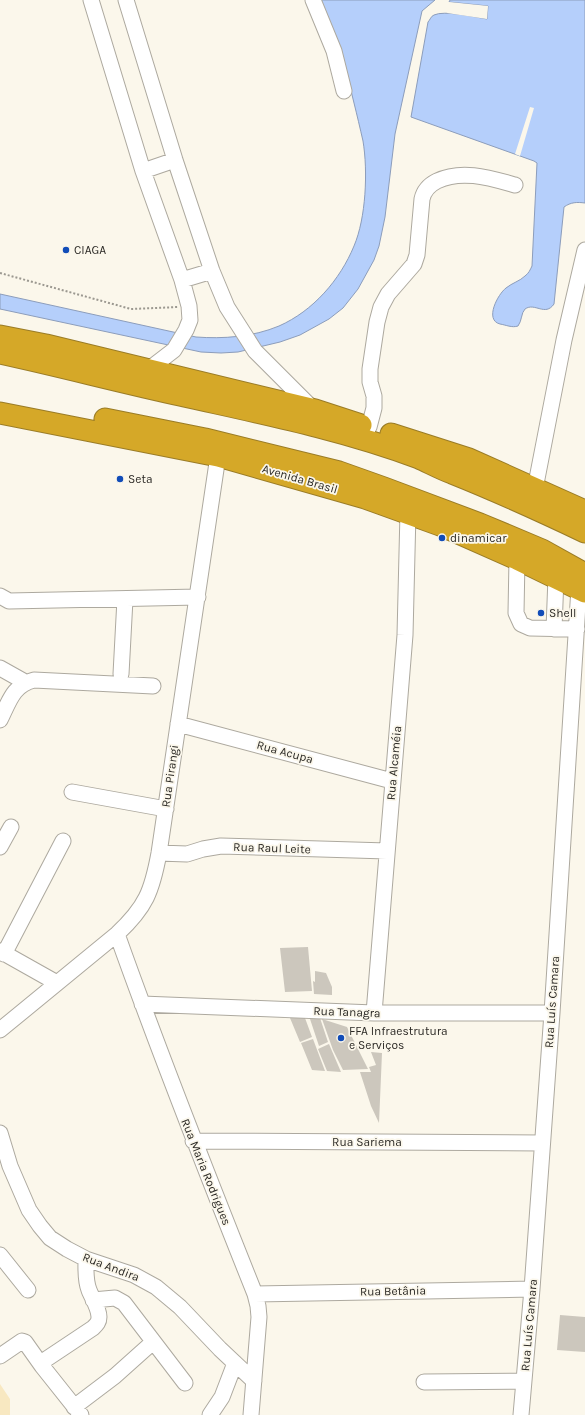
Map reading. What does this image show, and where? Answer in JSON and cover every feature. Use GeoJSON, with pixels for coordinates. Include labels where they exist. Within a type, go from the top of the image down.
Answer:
{"type":"FeatureCollection","features":[{"type":"Feature","properties":{"kind":"highway"},"geometry":{"type":"LineString","coordinates":[[0,336],[46,345],[315,410],[469,459],[585,511]]}},
{"type":"Feature","properties":{"kind":"highway"},"geometry":{"type":"LineString","coordinates":[[0,352],[329,430],[419,458],[491,488],[585,532]]}},
{"type":"Feature","properties":{"kind":"highway","name":"Avenida Brasil"},"geometry":{"type":"LineString","coordinates":[[0,400],[205,438],[339,472],[480,524],[542,550],[583,584]]}},
{"type":"Feature","properties":{"kind":"highway","name":"Avenida Brasil"},"geometry":{"type":"LineString","coordinates":[[0,413],[218,456],[327,486],[408,512],[556,577],[583,584]]}},
{"type":"Feature","properties":{"kind":"highway"},"geometry":{"type":"LineString","coordinates":[[408,512],[458,525],[524,553],[583,584]]}},
{"type":"Feature","properties":{"kind":"street"},"geometry":{"type":"LineString","coordinates":[[91,0],[143,171],[182,280],[189,306],[190,320],[174,350],[148,370]]}},
{"type":"Feature","properties":{"kind":"street"},"geometry":{"type":"LineString","coordinates":[[126,0],[175,160],[212,271],[227,308],[255,351],[315,410]]}},
{"type":"Feature","properties":{"kind":"street"},"geometry":{"type":"LineString","coordinates":[[313,0],[334,51],[344,91]]}},
{"type":"Feature","properties":{"kind":"street"},"geometry":{"type":"LineString","coordinates":[[143,171],[175,160]]}},
{"type":"Feature","properties":{"kind":"street"},"geometry":{"type":"LineString","coordinates":[[368,427],[374,408],[374,396],[370,382],[370,369],[377,322],[381,307],[388,294],[414,264],[417,255],[424,191],[431,184],[441,179],[465,175],[489,177],[514,185]]}},
{"type":"Feature","properties":{"kind":"street"},"geometry":{"type":"LineString","coordinates":[[535,489],[564,340],[585,250]]}},
{"type":"Feature","properties":{"kind":"street"},"geometry":{"type":"LineString","coordinates":[[182,280],[212,271]]}},
{"type":"Feature","properties":{"kind":"street","name":"Rua Pirangi"},"geometry":{"type":"LineString","coordinates":[[0,1030],[130,922],[148,896],[154,881],[198,597],[218,456]]}},
{"type":"Feature","properties":{"kind":"street","name":"Rua Alcaméia"},"geometry":{"type":"LineString","coordinates":[[374,1013],[405,635],[408,512]]}},
{"type":"Feature","properties":{"kind":"street"},"geometry":{"type":"LineString","coordinates":[[517,559],[516,614],[521,624],[530,628],[577,629]]}},
{"type":"Feature","properties":{"kind":"street"},"geometry":{"type":"LineString","coordinates":[[554,629],[556,577]]}},
{"type":"Feature","properties":{"kind":"street","name":"Rua Luís Camara"},"geometry":{"type":"LineString","coordinates":[[521,1415],[532,1289],[552,1013],[577,629],[583,584]]}},
{"type":"Feature","properties":{"kind":"street"},"geometry":{"type":"LineString","coordinates":[[0,596],[9,601],[198,597]]}},
{"type":"Feature","properties":{"kind":"street"},"geometry":{"type":"LineString","coordinates":[[121,674],[124,598]]}},
{"type":"Feature","properties":{"kind":"street"},"geometry":{"type":"LineString","coordinates":[[0,668],[25,682]]}},
{"type":"Feature","properties":{"kind":"street"},"geometry":{"type":"LineString","coordinates":[[0,720],[18,687],[25,682],[34,680],[153,686]]}},
{"type":"Feature","properties":{"kind":"street","name":"Rua Acupa"},"geometry":{"type":"LineString","coordinates":[[178,724],[392,781]]}},
{"type":"Feature","properties":{"kind":"street"},"geometry":{"type":"LineString","coordinates":[[72,792],[166,809]]}},
{"type":"Feature","properties":{"kind":"street"},"geometry":{"type":"LineString","coordinates":[[0,847],[11,826]]}},
{"type":"Feature","properties":{"kind":"street"},"geometry":{"type":"LineString","coordinates":[[57,983],[2,952],[63,841]]}},
{"type":"Feature","properties":{"kind":"street","name":"Rua Raul Leite"},"geometry":{"type":"LineString","coordinates":[[159,853],[188,854],[221,846],[387,851]]}},
{"type":"Feature","properties":{"kind":"street","name":"Rua Maria Rodrigues"},"geometry":{"type":"LineString","coordinates":[[117,934],[193,1141],[258,1306],[259,1317],[251,1415]]}},
{"type":"Feature","properties":{"kind":"street","name":"Rua Tanagra"},"geometry":{"type":"LineString","coordinates":[[142,1004],[374,1013],[552,1013]]}},
{"type":"Feature","properties":{"kind":"street","name":"Rua Andira"},"geometry":{"type":"LineString","coordinates":[[0,1133],[19,1189],[29,1210],[50,1238],[86,1259],[134,1275],[156,1287],[180,1307],[254,1381]]}},
{"type":"Feature","properties":{"kind":"street","name":"Rua Sariema"},"geometry":{"type":"LineString","coordinates":[[193,1141],[542,1143]]}},
{"type":"Feature","properties":{"kind":"street"},"geometry":{"type":"LineString","coordinates":[[0,1254],[28,1290]]}},
{"type":"Feature","properties":{"kind":"street"},"geometry":{"type":"LineString","coordinates":[[45,1360],[94,1328],[98,1322],[98,1312],[88,1288],[86,1278],[86,1259]]}},
{"type":"Feature","properties":{"kind":"street","name":"Rua Betânia"},"geometry":{"type":"LineString","coordinates":[[254,1294],[532,1289]]}},
{"type":"Feature","properties":{"kind":"street"},"geometry":{"type":"LineString","coordinates":[[93,1300],[110,1298],[120,1300],[185,1383]]}},
{"type":"Feature","properties":{"kind":"street"},"geometry":{"type":"LineString","coordinates":[[0,1356],[22,1341],[25,1342],[77,1411],[153,1342]]}},
{"type":"Feature","properties":{"kind":"street"},"geometry":{"type":"LineString","coordinates":[[210,1415],[222,1397],[235,1363]]}},
{"type":"Feature","properties":{"kind":"street"},"geometry":{"type":"LineString","coordinates":[[424,1382],[524,1381]]}},
{"type":"Feature","properties":{"kind":"path"},"geometry":{"type":"LineString","coordinates":[[0,272],[131,309],[189,306]]}},
{"type":"Feature","properties":{"kind":"shaded area"},"geometry":{"type":"Polygon","coordinates":[[[0,1384],[10,1399],[10,1415],[0,1415],[0,1384]]]}},
{"type":"Feature","properties":{"kind":"water"},"geometry":{"type":"Polygon","coordinates":[[[317,0],[435,0],[422,11],[395,134],[385,217],[379,246],[374,260],[358,289],[343,308],[329,319],[300,335],[280,342],[238,352],[221,353],[201,352],[0,309],[0,294],[196,337],[217,338],[248,335],[269,330],[291,320],[314,303],[341,271],[354,246],[361,222],[366,180],[363,141],[346,70],[317,0]]]}},
{"type":"Feature","properties":{"kind":"water"},"geometry":{"type":"Polygon","coordinates":[[[450,0],[585,0],[585,203],[579,202],[569,204],[564,207],[554,304],[551,308],[547,309],[529,307],[525,309],[518,326],[516,327],[495,322],[493,312],[496,301],[503,291],[508,286],[526,275],[532,266],[537,163],[411,117],[428,22],[431,17],[445,13],[487,19],[488,6],[449,2],[450,0]]]}},
{"type":"Feature","properties":{"kind":"pier"},"geometry":{"type":"Polygon","coordinates":[[[449,2],[488,6],[487,19],[447,13],[448,11],[485,17],[486,8],[449,4],[449,2]]]}},
{"type":"Feature","properties":{"kind":"pier"},"geometry":{"type":"Polygon","coordinates":[[[530,107],[534,108],[520,156],[515,154],[530,107]]]}},
{"type":"Feature","properties":{"kind":"building"},"geometry":{"type":"Polygon","coordinates":[[[308,947],[312,991],[285,992],[280,948],[308,947]]]}},
{"type":"Feature","properties":{"kind":"building"},"geometry":{"type":"Polygon","coordinates":[[[315,971],[326,973],[332,987],[332,995],[314,994],[313,981],[315,982],[315,971]]]}},
{"type":"Feature","properties":{"kind":"building"},"geometry":{"type":"Polygon","coordinates":[[[290,1018],[305,1018],[312,1037],[300,1042],[290,1018]]]}},
{"type":"Feature","properties":{"kind":"building"},"geometry":{"type":"Polygon","coordinates":[[[320,1018],[328,1042],[319,1046],[310,1019],[320,1018]]]}},
{"type":"Feature","properties":{"kind":"building","name":"FFA Infraestrutura e Serviços"},"geometry":{"type":"Polygon","coordinates":[[[322,1019],[347,1027],[368,1069],[343,1070],[333,1050],[322,1019]]]}},
{"type":"Feature","properties":{"kind":"building"},"geometry":{"type":"Polygon","coordinates":[[[313,1039],[325,1071],[312,1070],[301,1043],[313,1039]]]}},
{"type":"Feature","properties":{"kind":"building"},"geometry":{"type":"Polygon","coordinates":[[[329,1044],[341,1072],[327,1071],[318,1049],[329,1044]]]}},
{"type":"Feature","properties":{"kind":"building"},"geometry":{"type":"Polygon","coordinates":[[[371,1052],[382,1053],[379,1123],[371,1106],[360,1072],[371,1072],[369,1067],[376,1065],[371,1052]]]}},
{"type":"Feature","properties":{"kind":"building"},"geometry":{"type":"Polygon","coordinates":[[[560,1315],[585,1317],[585,1352],[557,1350],[560,1315]]]}},
{"type":"Feature","properties":{"kind":"place","name":"CIAGA"},"geometry":{"type":"Point","coordinates":[66,250]}},
{"type":"Feature","properties":{"kind":"place","name":"Seta"},"geometry":{"type":"Point","coordinates":[120,479]}},
{"type":"Feature","properties":{"kind":"place","name":"dinamicar"},"geometry":{"type":"Point","coordinates":[442,538]}},
{"type":"Feature","properties":{"kind":"place","name":"Shell"},"geometry":{"type":"Point","coordinates":[541,613]}},
{"type":"Feature","properties":{"kind":"place","name":"FFA Infraestrutura e Serviços"},"geometry":{"type":"Point","coordinates":[341,1038]}}]}
